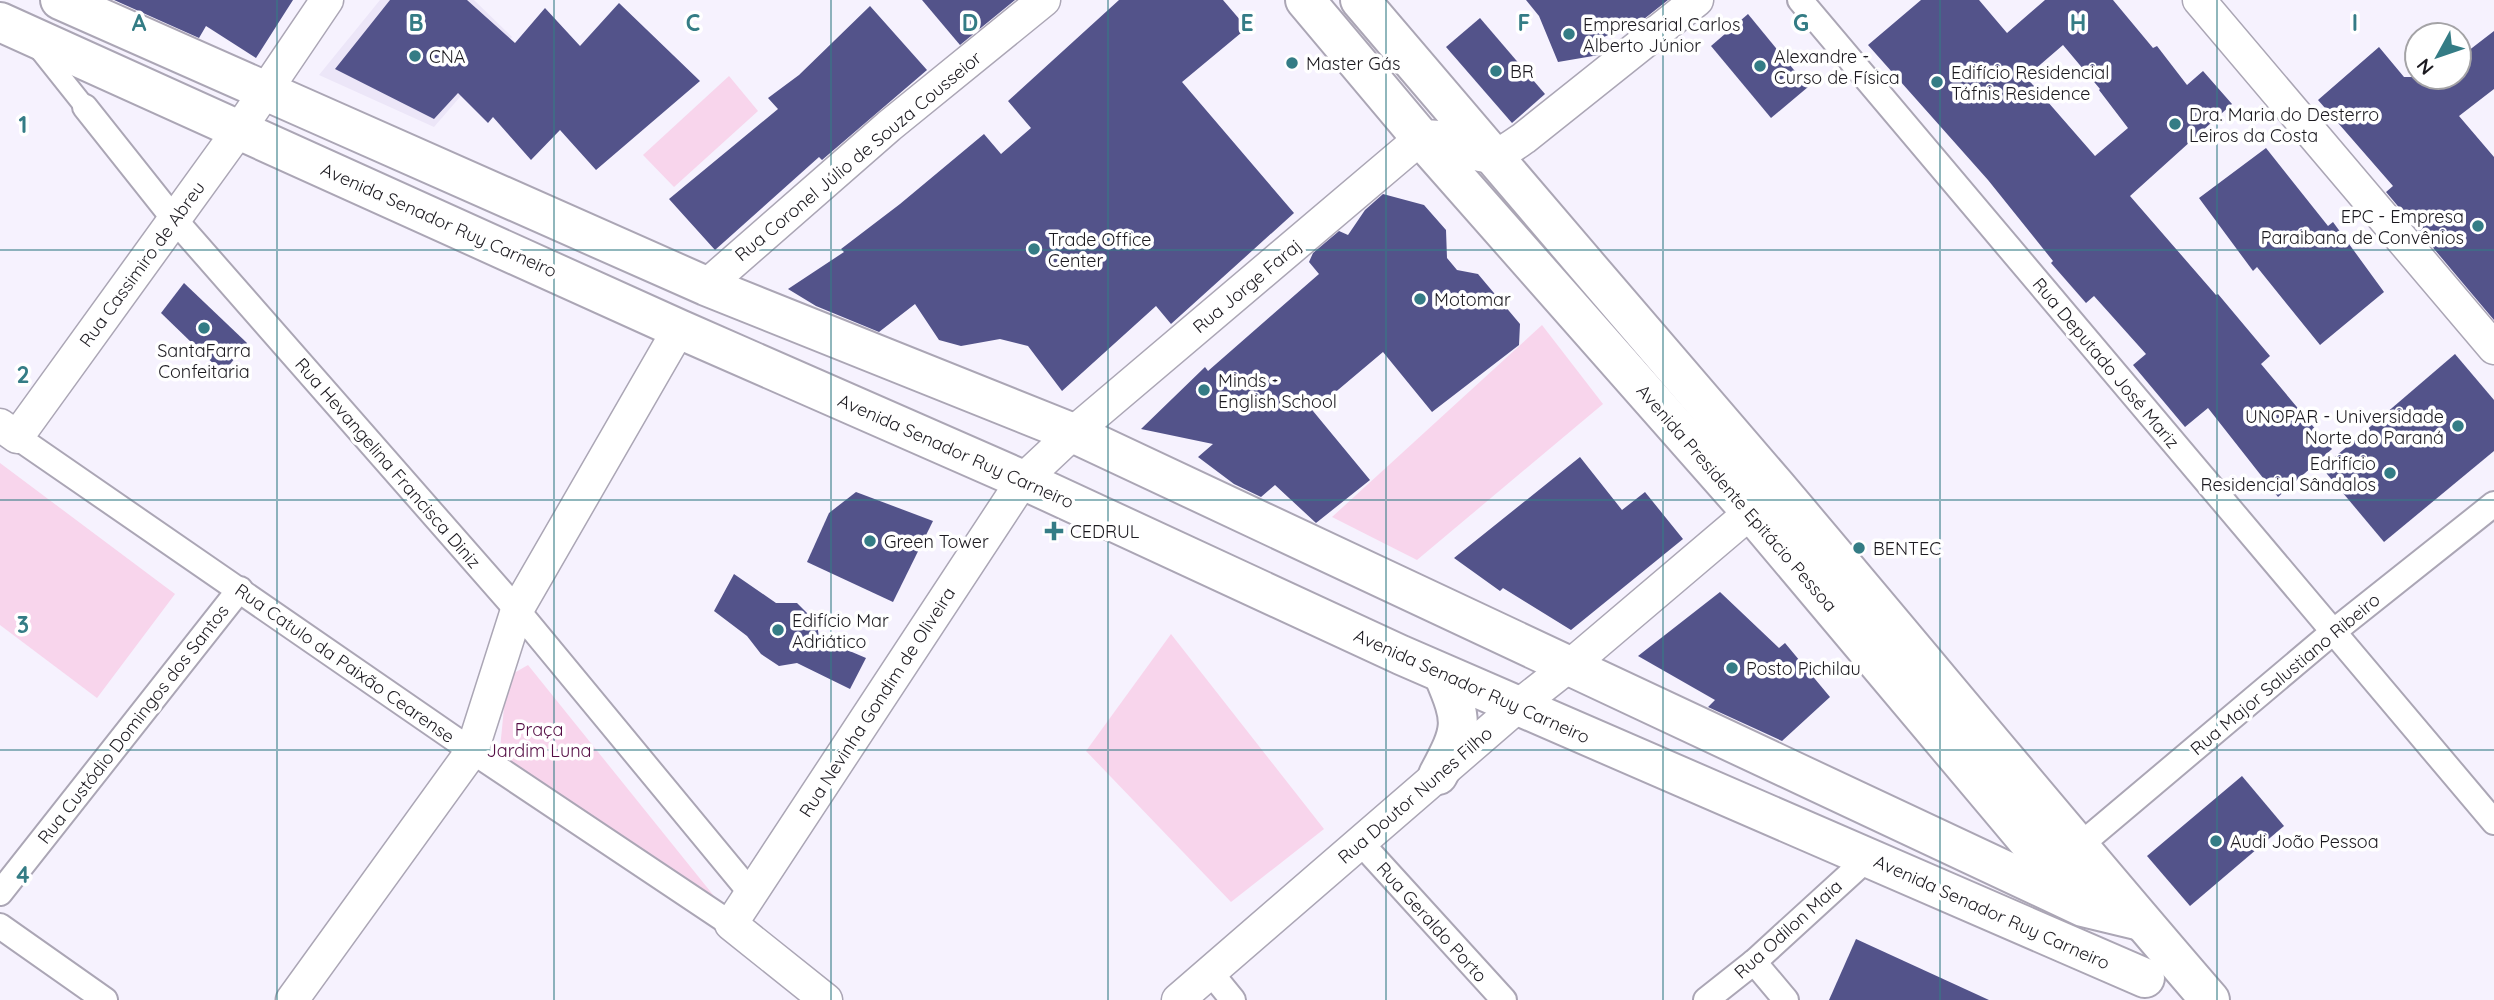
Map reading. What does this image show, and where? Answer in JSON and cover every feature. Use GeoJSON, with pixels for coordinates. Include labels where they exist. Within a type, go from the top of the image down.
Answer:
{"type":"FeatureCollection","features":[{"type":"Feature","properties":{"kind":"main road"},"geometry":{"type":"LineString","coordinates":[[60,0],[706,286],[1073,433],[2083,907],[2141,921]]}},
{"type":"Feature","properties":{"kind":"main road","name":"Avenida Presidente Epitácio Pessoa"},"geometry":{"type":"LineString","coordinates":[[1305,0],[1421,138],[1751,512],[2154,989]]}},
{"type":"Feature","properties":{"kind":"main road","name":"Avenida Presidente Epitácio Pessoa"},"geometry":{"type":"LineString","coordinates":[[1360,0],[2210,1000]]}},
{"type":"Feature","properties":{"kind":"main road","name":"Avenida Senador Ruy Carneiro"},"geometry":{"type":"LineString","coordinates":[[13,28],[679,329],[1023,480],[1443,674],[1869,857],[2154,989]]}},
{"type":"Feature","properties":{"kind":"main road"},"geometry":{"type":"LineString","coordinates":[[1479,202],[1501,167]]}},
{"type":"Feature","properties":{"kind":"main road"},"geometry":{"type":"LineString","coordinates":[[1438,775],[1455,743],[1460,720],[1443,674]]}},
{"type":"Feature","properties":{"kind":"street","name":"Rua Cassimiro de Abreu"},"geometry":{"type":"LineString","coordinates":[[9,431],[174,219],[239,130],[327,0]]}},
{"type":"Feature","properties":{"kind":"street","name":"Rua Coronel Júlio de Souza Cousseior"},"geometry":{"type":"LineString","coordinates":[[706,286],[889,126],[1044,0]]}},
{"type":"Feature","properties":{"kind":"street"},"geometry":{"type":"LineString","coordinates":[[1421,138],[1433,135],[1456,142],[1501,167],[1524,138],[1697,0]]}},
{"type":"Feature","properties":{"kind":"street","name":"Rua Deputado José Mariz"},"geometry":{"type":"LineString","coordinates":[[1800,0],[2494,822]]}},
{"type":"Feature","properties":{"kind":"street"},"geometry":{"type":"LineString","coordinates":[[2199,0],[2494,348]]}},
{"type":"Feature","properties":{"kind":"street","name":"Rua Hevangelina Francisca Diniz"},"geometry":{"type":"LineString","coordinates":[[13,28],[85,107],[174,219],[517,610],[751,892]]}},
{"type":"Feature","properties":{"kind":"street","name":"Rua Jorge Faraj"},"geometry":{"type":"LineString","coordinates":[[1023,480],[1073,433],[1421,138]]}},
{"type":"Feature","properties":{"kind":"street"},"geometry":{"type":"LineString","coordinates":[[292,1000],[472,751],[517,610],[679,329]]}},
{"type":"Feature","properties":{"kind":"street","name":"Rua Catulo da Paixão Cearense"},"geometry":{"type":"LineString","coordinates":[[9,431],[472,751],[731,924],[826,1000]]}},
{"type":"Feature","properties":{"kind":"street","name":"Rua Nevinha Gondim de Oliveira"},"geometry":{"type":"LineString","coordinates":[[731,924],[1023,480]]}},
{"type":"Feature","properties":{"kind":"street","name":"Rua Major Salustiano Ribeiro"},"geometry":{"type":"LineString","coordinates":[[2078,847],[2333,632],[2494,504]]}},
{"type":"Feature","properties":{"kind":"street","name":"Rua Doutor Nunes Filho"},"geometry":{"type":"LineString","coordinates":[[1178,1000],[1518,706],[1751,512]]}},
{"type":"Feature","properties":{"kind":"street","name":"Rua Custódio Domingos dos Santos"},"geometry":{"type":"LineString","coordinates":[[0,893],[240,589]]}},
{"type":"Feature","properties":{"kind":"street","name":"Rua Geraldo Porto"},"geometry":{"type":"LineString","coordinates":[[1361,843],[1504,1000]]}},
{"type":"Feature","properties":{"kind":"street","name":"Rua Odilon Maia"},"geometry":{"type":"LineString","coordinates":[[1706,1000],[1755,962],[1869,857]]}},
{"type":"Feature","properties":{"kind":"street"},"geometry":{"type":"LineString","coordinates":[[0,926],[105,1000]]}},
{"type":"Feature","properties":{"kind":"street"},"geometry":{"type":"LineString","coordinates":[[1755,962],[1786,1000]]}},
{"type":"Feature","properties":{"kind":"street"},"geometry":{"type":"LineString","coordinates":[[1211,973],[1233,1000]]}},
{"type":"Feature","properties":{"kind":"shaded area","name":"CNA"},"geometry":{"type":"Polygon","coordinates":[[[380,0],[474,0],[512,37],[434,127],[319,75],[380,0]]]}},
{"type":"Feature","properties":{"kind":"green space"},"geometry":{"type":"Polygon","coordinates":[[[729,76],[758,111],[674,187],[643,155],[729,76]]]}},
{"type":"Feature","properties":{"kind":"green space"},"geometry":{"type":"Polygon","coordinates":[[[1542,325],[1603,404],[1417,560],[1332,517],[1542,325]]]}},
{"type":"Feature","properties":{"kind":"green space"},"geometry":{"type":"Polygon","coordinates":[[[0,463],[175,594],[97,698],[0,625],[0,463]]]}},
{"type":"Feature","properties":{"kind":"green space"},"geometry":{"type":"Polygon","coordinates":[[[1171,634],[1324,829],[1231,902],[1086,751],[1171,634]]]}},
{"type":"Feature","properties":{"kind":"green space","name":"Praça Jardim Luna"},"geometry":{"type":"Polygon","coordinates":[[[528,665],[714,896],[499,759],[507,677],[528,665]]]}},
{"type":"Feature","properties":{"kind":"building"},"geometry":{"type":"Polygon","coordinates":[[[114,0],[293,0],[256,58],[206,26],[199,38],[114,0]]]}},
{"type":"Feature","properties":{"kind":"building"},"geometry":{"type":"Polygon","coordinates":[[[390,0],[467,0],[515,43],[545,8],[580,46],[619,3],[700,81],[596,170],[560,130],[531,160],[493,117],[488,123],[458,93],[434,119],[335,69],[390,0]]]}},
{"type":"Feature","properties":{"kind":"building"},"geometry":{"type":"Polygon","coordinates":[[[922,0],[1015,0],[960,45],[922,0]]]}},
{"type":"Feature","properties":{"kind":"building"},"geometry":{"type":"Polygon","coordinates":[[[1119,0],[1223,0],[1247,28],[1182,82],[1294,213],[1171,324],[1156,306],[1062,391],[1028,346],[1000,339],[961,346],[939,340],[915,304],[879,332],[816,306],[788,289],[844,252],[841,249],[984,134],[1001,154],[1031,128],[1008,101],[1119,0]]]}},
{"type":"Feature","properties":{"kind":"building"},"geometry":{"type":"Polygon","coordinates":[[[1526,0],[1668,0],[1644,19],[1595,41],[1601,53],[1599,55],[1558,62],[1539,16],[1526,0]]]}},
{"type":"Feature","properties":{"kind":"building"},"geometry":{"type":"Polygon","coordinates":[[[1921,0],[1979,0],[2007,33],[2045,0],[2113,0],[2153,48],[2157,46],[2187,85],[2203,71],[2232,104],[2130,196],[2270,356],[2261,364],[2332,449],[2278,497],[2208,408],[2185,427],[2133,365],[2146,354],[2094,296],[2086,303],[2051,263],[2053,261],[1988,180],[1868,45],[1921,0]],[[2063,45],[2026,77],[2095,156],[2128,128],[2063,45]]]}},
{"type":"Feature","properties":{"kind":"building"},"geometry":{"type":"Polygon","coordinates":[[[870,6],[927,70],[822,160],[819,157],[715,250],[669,199],[778,109],[768,98],[799,75],[870,6]]]}},
{"type":"Feature","properties":{"kind":"building","name":"Alexandre - Curso de Física"},"geometry":{"type":"Polygon","coordinates":[[[1748,14],[1808,87],[1771,118],[1711,46],[1748,14]]]}},
{"type":"Feature","properties":{"kind":"building","name":"BR"},"geometry":{"type":"Polygon","coordinates":[[[1480,18],[1545,94],[1512,123],[1446,47],[1480,18]]]}},
{"type":"Feature","properties":{"kind":"building"},"geometry":{"type":"Polygon","coordinates":[[[2494,31],[2494,89],[2459,116],[2494,157],[2494,320],[2386,192],[2393,186],[2318,100],[2379,47],[2403,76],[2403,91],[2473,91],[2473,47],[2494,31]]]}},
{"type":"Feature","properties":{"kind":"building"},"geometry":{"type":"Polygon","coordinates":[[[2266,148],[2328,226],[2333,222],[2384,292],[2320,345],[2257,267],[2253,271],[2199,198],[2266,148]]]}},
{"type":"Feature","properties":{"kind":"building"},"geometry":{"type":"Polygon","coordinates":[[[1383,194],[1424,205],[1446,230],[1447,258],[1457,270],[1478,274],[1520,324],[1519,345],[1432,412],[1383,352],[1313,411],[1370,480],[1316,523],[1275,485],[1261,497],[1234,484],[1198,457],[1213,444],[1141,429],[1205,367],[1208,371],[1319,274],[1309,262],[1313,253],[1339,231],[1348,235],[1365,210],[1383,194]]]}},
{"type":"Feature","properties":{"kind":"building","name":"SantaFarra Confeitaria"},"geometry":{"type":"Polygon","coordinates":[[[184,283],[247,343],[223,373],[161,313],[184,283]]]}},
{"type":"Feature","properties":{"kind":"building"},"geometry":{"type":"Polygon","coordinates":[[[2455,354],[2494,400],[2494,451],[2384,542],[2322,468],[2455,354]]]}},
{"type":"Feature","properties":{"kind":"building"},"geometry":{"type":"Polygon","coordinates":[[[1580,457],[1622,510],[1645,492],[1683,539],[1571,630],[1503,588],[1500,591],[1454,558],[1580,457]]]}},
{"type":"Feature","properties":{"kind":"building","name":"Green Tower"},"geometry":{"type":"Polygon","coordinates":[[[856,492],[933,521],[893,602],[807,562],[829,513],[856,492]]]}},
{"type":"Feature","properties":{"kind":"building","name":"Edifício Mar Adriático"},"geometry":{"type":"Polygon","coordinates":[[[734,574],[776,603],[797,603],[817,623],[819,638],[866,658],[850,689],[797,663],[779,666],[761,654],[747,636],[714,611],[734,574]]]}},
{"type":"Feature","properties":{"kind":"building","name":"Posto Pichilau"},"geometry":{"type":"Polygon","coordinates":[[[1720,592],[1779,648],[1785,643],[1830,697],[1782,741],[1708,707],[1715,700],[1638,656],[1720,592]]]}},
{"type":"Feature","properties":{"kind":"building","name":"Audi João Pessoa"},"geometry":{"type":"Polygon","coordinates":[[[2242,776],[2284,826],[2190,906],[2147,856],[2242,776]]]}},
{"type":"Feature","properties":{"kind":"building"},"geometry":{"type":"Polygon","coordinates":[[[1856,939],[1989,1000],[1829,1000],[1856,939]]]}},
{"type":"Feature","properties":{"kind":"place","name":"Empresarial Carlos Alberto Júnior"},"geometry":{"type":"Point","coordinates":[1569,34]}},
{"type":"Feature","properties":{"kind":"place","name":"CNA"},"geometry":{"type":"Point","coordinates":[415,56]}},
{"type":"Feature","properties":{"kind":"place","name":"Master Gás"},"geometry":{"type":"Point","coordinates":[1292,63]}},
{"type":"Feature","properties":{"kind":"place","name":"Alexandre - Curso de Física"},"geometry":{"type":"Point","coordinates":[1760,66]}},
{"type":"Feature","properties":{"kind":"place","name":"BR"},"geometry":{"type":"Point","coordinates":[1496,71]}},
{"type":"Feature","properties":{"kind":"place","name":"Edifício Residencial Táfnis Residence"},"geometry":{"type":"Point","coordinates":[1937,82]}},
{"type":"Feature","properties":{"kind":"place","name":"Dra. Maria do Desterro Leiros da Costa"},"geometry":{"type":"Point","coordinates":[2175,124]}},
{"type":"Feature","properties":{"kind":"place","name":"EPC - Empresa Paraibana de Convênios"},"geometry":{"type":"Point","coordinates":[2478,226]}},
{"type":"Feature","properties":{"kind":"place","name":"Trade Office Center"},"geometry":{"type":"Point","coordinates":[1034,249]}},
{"type":"Feature","properties":{"kind":"place","name":"Motomar"},"geometry":{"type":"Point","coordinates":[1420,299]}},
{"type":"Feature","properties":{"kind":"place","name":"SantaFarra Confeitaria"},"geometry":{"type":"Point","coordinates":[204,328]}},
{"type":"Feature","properties":{"kind":"place","name":"Minds - English School"},"geometry":{"type":"Point","coordinates":[1204,390]}},
{"type":"Feature","properties":{"kind":"place","name":"UNOPAR - Universidade Norte do Paraná"},"geometry":{"type":"Point","coordinates":[2458,426]}},
{"type":"Feature","properties":{"kind":"place","name":"Edrifício Residencial Sândalos"},"geometry":{"type":"Point","coordinates":[2390,473]}},
{"type":"Feature","properties":{"kind":"place","name":"CEDRUL"},"geometry":{"type":"Point","coordinates":[1054,531]}},
{"type":"Feature","properties":{"kind":"place","name":"Green Tower"},"geometry":{"type":"Point","coordinates":[870,541]}},
{"type":"Feature","properties":{"kind":"place","name":"BENTEC"},"geometry":{"type":"Point","coordinates":[1859,548]}},
{"type":"Feature","properties":{"kind":"place","name":"Edifício Mar Adriático"},"geometry":{"type":"Point","coordinates":[778,630]}},
{"type":"Feature","properties":{"kind":"place","name":"Posto Pichilau"},"geometry":{"type":"Point","coordinates":[1732,668]}},
{"type":"Feature","properties":{"kind":"place","name":"Audi João Pessoa"},"geometry":{"type":"Point","coordinates":[2216,841]}}]}
